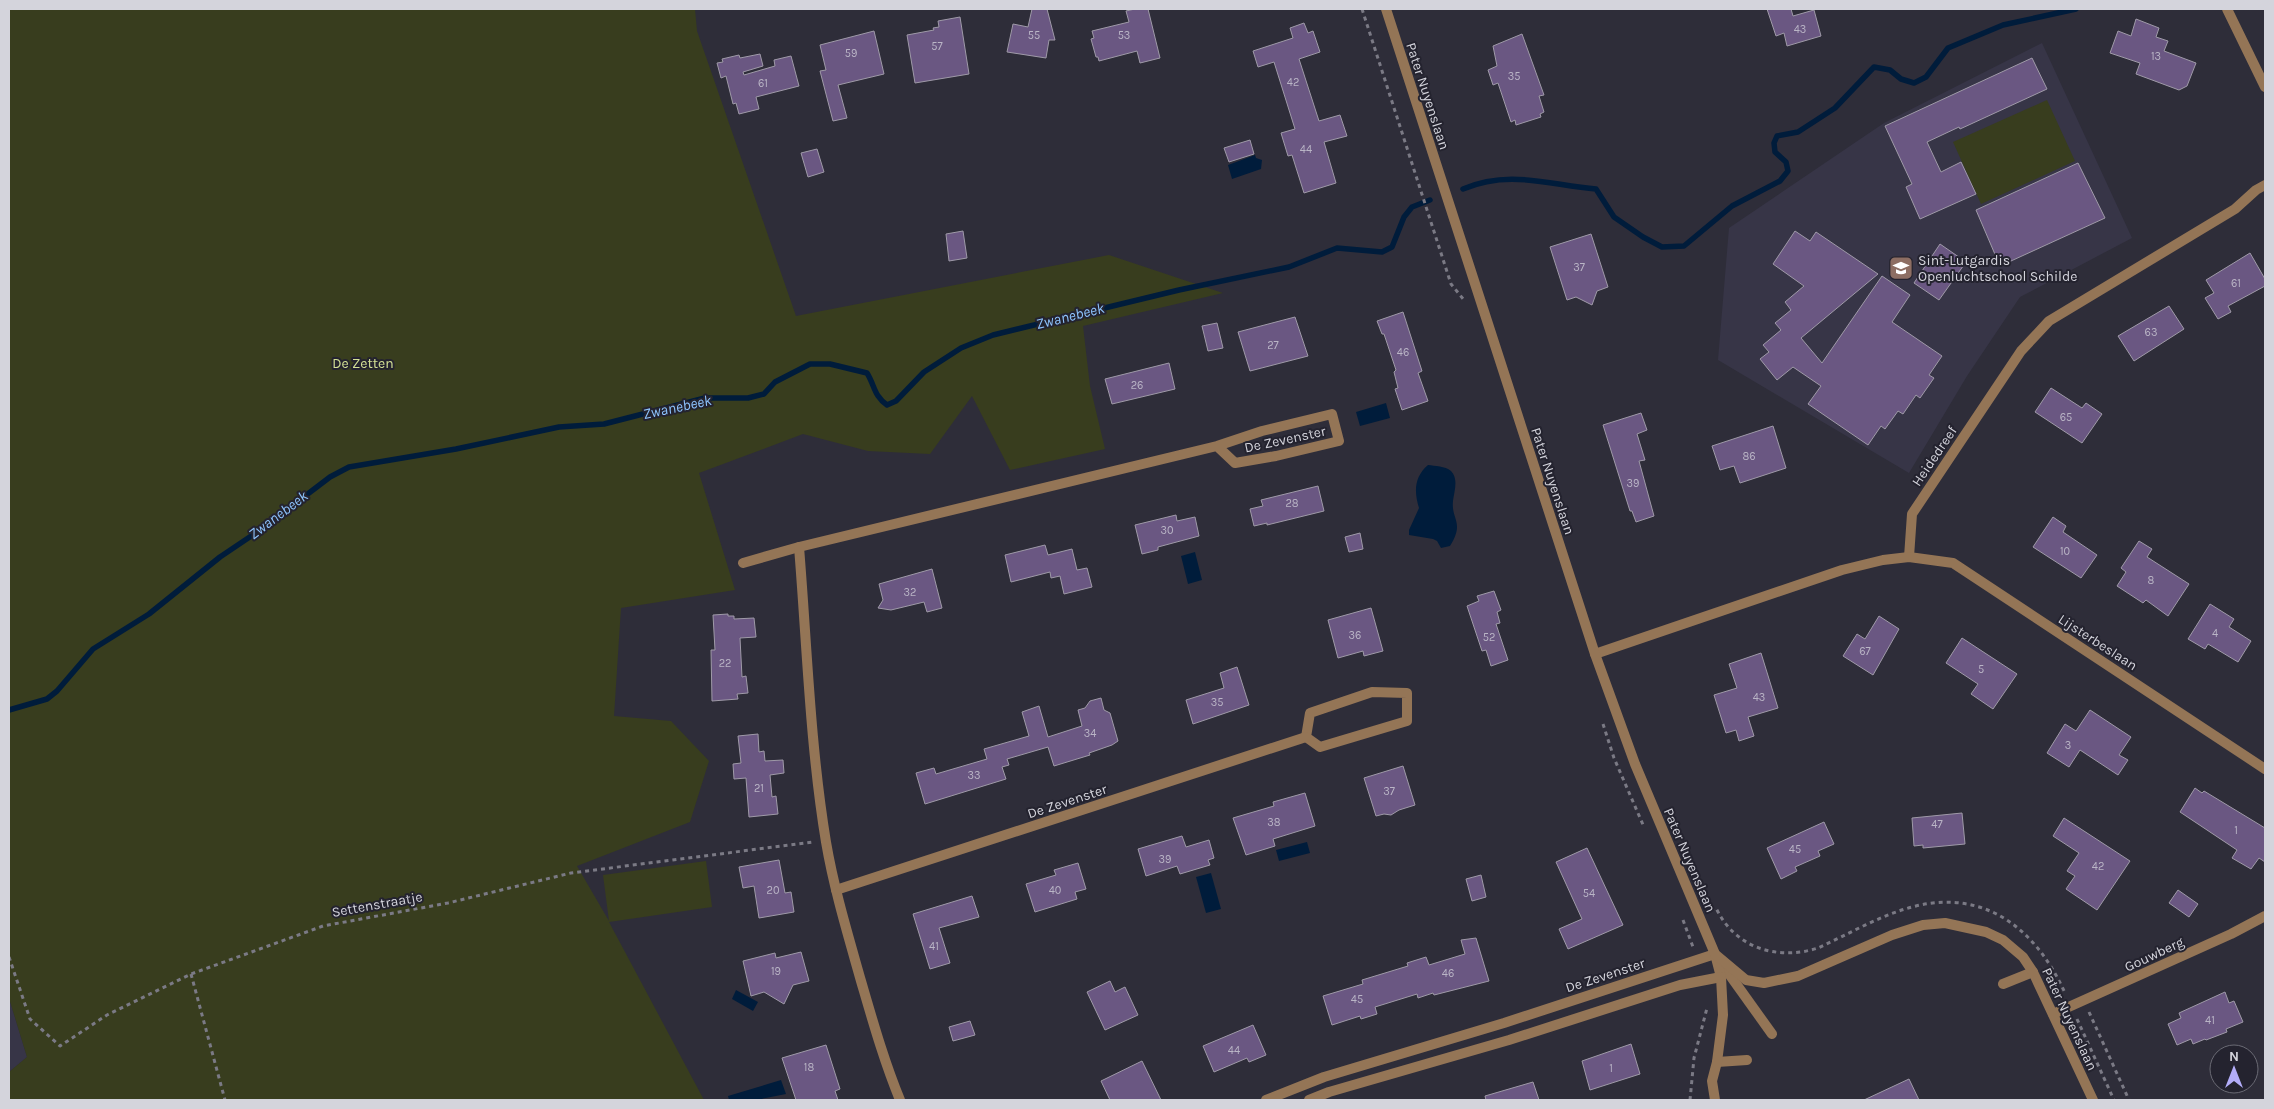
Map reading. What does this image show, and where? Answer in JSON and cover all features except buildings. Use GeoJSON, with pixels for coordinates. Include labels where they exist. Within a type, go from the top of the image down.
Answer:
{"type":"FeatureCollection","features":[{"type":"Feature","properties":{"kind":"street","name":"Pater Nuyenslaan"},"geometry":{"type":"LineString","coordinates":[[1386,9],[1595,654],[1635,764],[1715,954],[1721,977],[1723,1015],[1717,1062],[1712,1082],[1715,1100]]}},
{"type":"Feature","properties":{"kind":"street"},"geometry":{"type":"LineString","coordinates":[[2227,9],[2265,88]]}},
{"type":"Feature","properties":{"kind":"street","name":"Heidedreef"},"geometry":{"type":"LineString","coordinates":[[1909,557],[1912,514],[2021,351],[2036,333],[2049,321],[2074,305],[2236,209],[2256,190],[2265,185]]}},
{"type":"Feature","properties":{"kind":"street","name":"De Zevenster"},"geometry":{"type":"LineString","coordinates":[[743,563],[799,547],[1217,446],[1262,431],[1332,414],[1339,441],[1276,456],[1234,463],[1217,446]]}},
{"type":"Feature","properties":{"kind":"street"},"geometry":{"type":"LineString","coordinates":[[799,547],[813,718],[826,840],[836,890],[886,1066],[900,1100]]}},
{"type":"Feature","properties":{"kind":"street"},"geometry":{"type":"LineString","coordinates":[[1595,654],[1842,570],[1883,560],[1909,557]]}},
{"type":"Feature","properties":{"kind":"street","name":"Lijsterbeslaan"},"geometry":{"type":"LineString","coordinates":[[1909,557],[1953,563],[2265,770]]}},
{"type":"Feature","properties":{"kind":"street"},"geometry":{"type":"LineString","coordinates":[[1372,692],[1407,693],[1407,721],[1320,747],[1306,737],[1310,713],[1372,692]]}},
{"type":"Feature","properties":{"kind":"street","name":"De Zevenster"},"geometry":{"type":"LineString","coordinates":[[836,890],[1306,737]]}},
{"type":"Feature","properties":{"kind":"street","name":"Gouwberg"},"geometry":{"type":"LineString","coordinates":[[2053,1014],[2231,934],[2265,916]]}},
{"type":"Feature","properties":{"kind":"street","name":"Pater Nuyenslaan"},"geometry":{"type":"LineString","coordinates":[[1715,954],[1746,980],[1764,982],[1798,976],[1916,928],[1945,923],[1986,932],[2003,940],[2023,957],[2033,972],[2093,1100]]}},
{"type":"Feature","properties":{"kind":"street"},"geometry":{"type":"LineString","coordinates":[[1715,954],[1772,1034]]}},
{"type":"Feature","properties":{"kind":"street","name":"De Zevenster"},"geometry":{"type":"LineString","coordinates":[[1266,1100],[1324,1077],[1504,1023],[1715,954]]}},
{"type":"Feature","properties":{"kind":"street"},"geometry":{"type":"LineString","coordinates":[[2003,984],[2033,972]]}},
{"type":"Feature","properties":{"kind":"street"},"geometry":{"type":"LineString","coordinates":[[1309,1100],[1330,1092],[1509,1040],[1680,985],[1721,977]]}},
{"type":"Feature","properties":{"kind":"street"},"geometry":{"type":"LineString","coordinates":[[1504,1023],[1509,1040]]}},
{"type":"Feature","properties":{"kind":"street"},"geometry":{"type":"LineString","coordinates":[[1717,1062],[1747,1060]]}},
{"type":"Feature","properties":{"kind":"street"},"geometry":{"type":"LineString","coordinates":[[1324,1077],[1330,1092]]}},
{"type":"Feature","properties":{"kind":"path"},"geometry":{"type":"LineString","coordinates":[[1362,9],[1429,214]]}},
{"type":"Feature","properties":{"kind":"path","name":"Settenstraatje"},"geometry":{"type":"LineString","coordinates":[[9,957],[30,1019],[60,1046],[107,1014],[191,974],[323,926],[448,903],[571,873],[826,840]]}},
{"type":"Feature","properties":{"kind":"path"},"geometry":{"type":"LineString","coordinates":[[1697,911],[1716,908],[1726,926],[1738,937],[1765,950],[1791,953],[1818,948],[1916,906],[1948,902],[1980,908],[2010,922],[2024,932],[2043,952],[2071,1006],[2114,1100]]}},
{"type":"Feature","properties":{"kind":"path"},"geometry":{"type":"LineString","coordinates":[[191,974],[225,1100]]}},
{"type":"Feature","properties":{"kind":"path"},"geometry":{"type":"LineString","coordinates":[[1690,1100],[1694,1058],[1709,1000]]}},
{"type":"Feature","properties":{"kind":"path"},"geometry":{"type":"LineString","coordinates":[[2084,1001],[2129,1100]]}},
{"type":"Feature","properties":{"kind":"shaded area","name":"Sint-Lutgardis Openluchtschool Schilde"},"geometry":{"type":"Polygon","coordinates":[[[2042,43],[2132,238],[2020,297],[1967,376],[1909,473],[1718,360],[1729,228],[1884,123],[2042,43]]]}},
{"type":"Feature","properties":{"kind":"shaded area"},"geometry":{"type":"Polygon","coordinates":[[[9,998],[27,1057],[9,1072],[9,998]]]}},
{"type":"Feature","properties":{"kind":"green space","name":"De Zetten"},"geometry":{"type":"Polygon","coordinates":[[[9,9],[695,9],[697,31],[796,316],[1109,255],[1223,293],[1083,326],[1090,386],[1105,449],[1010,470],[972,396],[930,454],[868,451],[803,434],[699,473],[735,590],[621,608],[614,716],[671,721],[709,761],[690,822],[577,866],[609,921],[603,875],[706,861],[712,907],[609,922],[704,1100],[9,1100],[9,1072],[27,1057],[9,998],[9,9]]]}},
{"type":"Feature","properties":{"kind":"green space"},"geometry":{"type":"Polygon","coordinates":[[[2047,100],[2075,161],[1981,204],[1953,142],[2047,100]]]}},
{"type":"Feature","properties":{"kind":"water"},"geometry":{"type":"Polygon","coordinates":[[[1255,155],[1256,158],[1262,160],[1261,169],[1232,179],[1228,165],[1255,155]]]}},
{"type":"Feature","properties":{"kind":"water"},"geometry":{"type":"Polygon","coordinates":[[[1386,403],[1390,418],[1360,426],[1356,412],[1386,403]]]}},
{"type":"Feature","properties":{"kind":"water"},"geometry":{"type":"Polygon","coordinates":[[[1428,465],[1449,469],[1455,478],[1453,507],[1457,532],[1450,546],[1441,548],[1437,541],[1433,539],[1409,535],[1409,530],[1419,508],[1416,485],[1423,470],[1428,465]]]}},
{"type":"Feature","properties":{"kind":"water"},"geometry":{"type":"Polygon","coordinates":[[[1195,552],[1202,580],[1188,584],[1181,556],[1195,552]]]}},
{"type":"Feature","properties":{"kind":"water"},"geometry":{"type":"Polygon","coordinates":[[[1307,842],[1310,853],[1279,861],[1276,850],[1307,842]]]}},
{"type":"Feature","properties":{"kind":"water"},"geometry":{"type":"Polygon","coordinates":[[[1211,873],[1221,909],[1206,913],[1196,877],[1211,873]]]}},
{"type":"Feature","properties":{"kind":"water"},"geometry":{"type":"Polygon","coordinates":[[[736,990],[758,1002],[753,1011],[732,999],[736,990]]]}},
{"type":"Feature","properties":{"kind":"water"},"geometry":{"type":"Polygon","coordinates":[[[781,1080],[786,1094],[756,1100],[729,1100],[728,1096],[781,1080]]]}},
{"type":"Feature","properties":{"kind":"waterway","name":"Zwanebeek"},"geometry":{"type":"LineString","coordinates":[[1463,189],[1480,183],[1513,179],[1596,189],[1614,217],[1643,237],[1662,247],[1684,246],[1732,206],[1780,181],[1788,171],[1786,162],[1775,152],[1774,143],[1777,136],[1798,132],[1835,108],[1874,67],[1890,70],[1901,79],[1914,83],[1926,77],[1948,48],[2003,25],[2076,9]]}},
{"type":"Feature","properties":{"kind":"waterway","name":"Zwanebeek"},"geometry":{"type":"LineString","coordinates":[[9,710],[47,699],[57,691],[93,649],[149,614],[220,557],[263,528],[330,477],[349,467],[456,449],[559,427],[604,424],[705,398],[748,398],[764,394],[775,382],[810,364],[830,364],[867,373],[877,394],[887,405],[896,401],[924,372],[961,348],[993,335],[1179,290],[1289,267],[1337,248],[1382,252],[1392,247],[1404,217],[1412,207],[1430,200]]}},
{"type":"Feature","properties":{"kind":"place","name":"Sint-Lutgardis Openluchtschool Schilde"},"geometry":{"type":"Point","coordinates":[1901,268]}}]}
